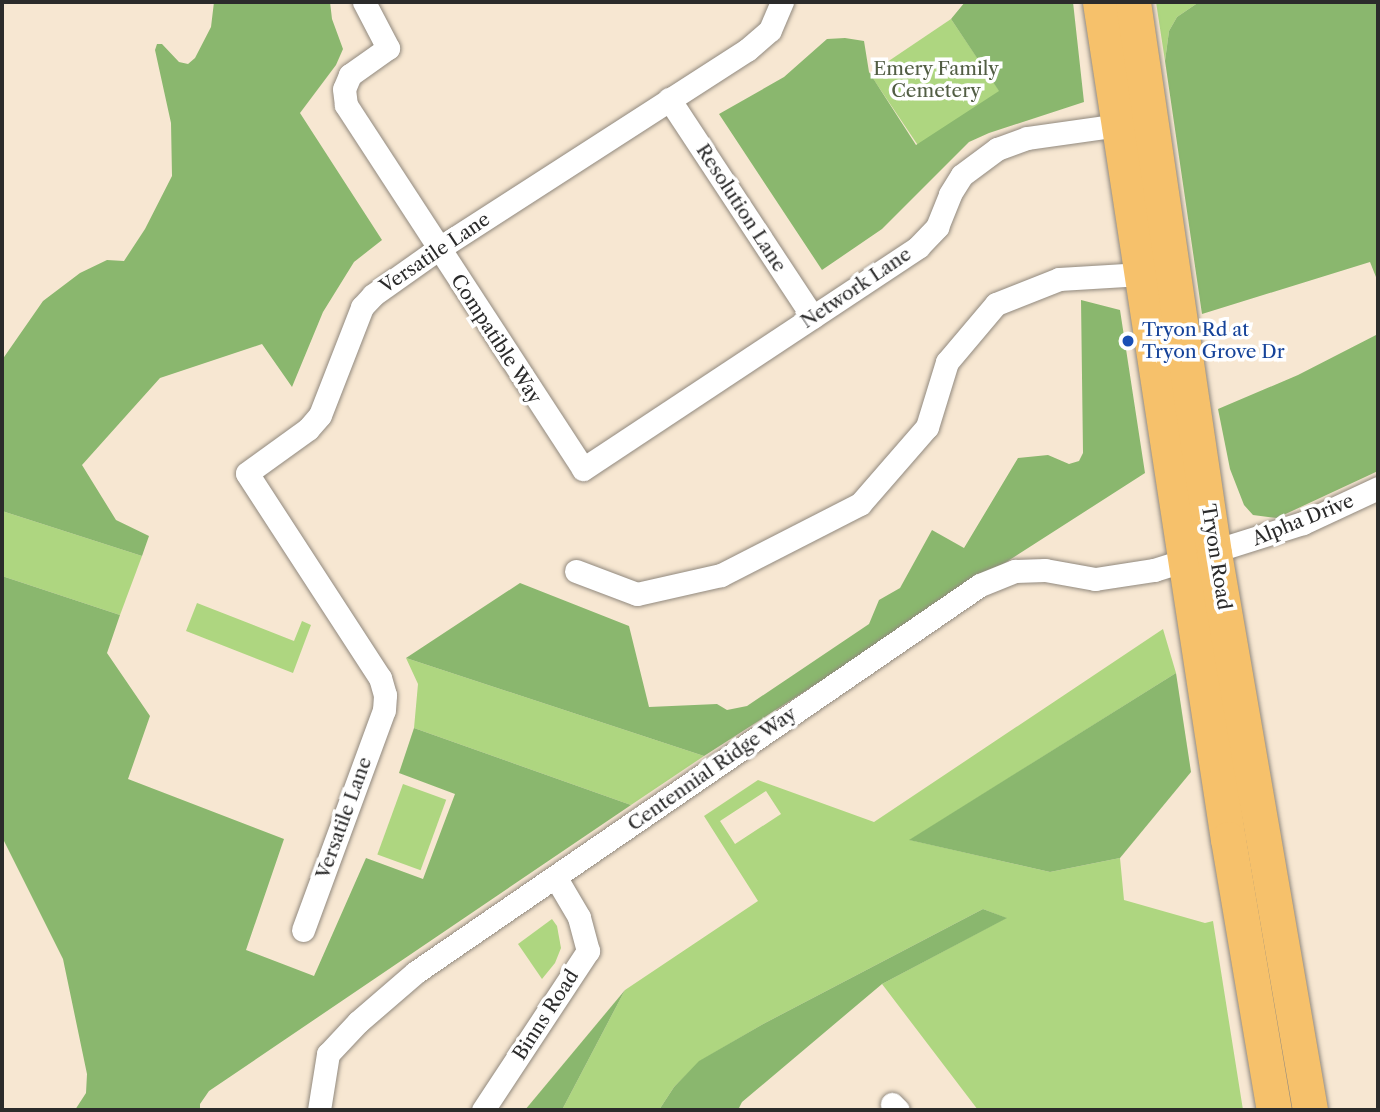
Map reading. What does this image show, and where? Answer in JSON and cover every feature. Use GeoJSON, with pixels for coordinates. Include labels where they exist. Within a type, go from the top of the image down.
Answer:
{"type":"FeatureCollection","features":[{"type":"Feature","properties":{"kind":"main road","name":"Tryon Road"},"geometry":{"type":"LineString","coordinates":[[1100,2],[1142,274],[1310,1110]]}},
{"type":"Feature","properties":{"kind":"main road","name":"Tryon Road"},"geometry":{"type":"LineString","coordinates":[[1133,2],[1200,557],[1274,1110]]}},
{"type":"Feature","properties":{"kind":"street","name":"Compatible Way"},"geometry":{"type":"LineString","coordinates":[[364,2],[388,48],[350,75],[344,89],[345,105],[583,469]]}},
{"type":"Feature","properties":{"kind":"street","name":"Versatile Lane"},"geometry":{"type":"LineString","coordinates":[[303,930],[384,710],[385,695],[375,670],[247,473],[300,435],[320,415],[362,307],[385,285],[762,39],[776,21],[782,2]]}},
{"type":"Feature","properties":{"kind":"street","name":"Resolution Lane"},"geometry":{"type":"LineString","coordinates":[[668,99],[813,317]]}},
{"type":"Feature","properties":{"kind":"street","name":"Network Lane"},"geometry":{"type":"LineString","coordinates":[[583,469],[918,247],[937,228],[950,194],[962,175],[997,149],[1027,138],[1119,125]]}},
{"type":"Feature","properties":{"kind":"street"},"geometry":{"type":"LineString","coordinates":[[576,571],[637,594],[721,575],[860,504],[927,427],[947,362],[996,304],[1059,279],[1142,274]]}},
{"type":"Feature","properties":{"kind":"street","name":"Alpha Drive"},"geometry":{"type":"LineString","coordinates":[[1200,557],[1303,523],[1378,488]]}},
{"type":"Feature","properties":{"kind":"street","name":"Centennial Ridge Way"},"geometry":{"type":"LineString","coordinates":[[319,1110],[328,1054],[358,1022],[416,972],[980,585],[1015,571],[1045,570],[1110,578],[1200,557]]}},
{"type":"Feature","properties":{"kind":"street","name":"Binns Road"},"geometry":{"type":"LineString","coordinates":[[483,1110],[588,951],[579,917],[556,878]]}},
{"type":"Feature","properties":{"kind":"green space"},"geometry":{"type":"Polygon","coordinates":[[[214,2],[330,2],[332,19],[343,49],[336,65],[300,113],[382,240],[354,262],[323,312],[292,387],[262,344],[160,378],[82,465],[116,520],[149,536],[142,556],[2,511],[2,360],[43,301],[80,273],[107,260],[124,261],[145,229],[172,176],[171,123],[155,50],[157,44],[162,44],[179,62],[188,64],[195,58],[211,27],[214,2]]]}},
{"type":"Feature","properties":{"kind":"green space"},"geometry":{"type":"Polygon","coordinates":[[[965,2],[1073,2],[1084,102],[969,142],[882,229],[822,270],[719,114],[784,77],[827,39],[845,38],[864,41],[869,72],[916,145],[999,91],[951,19],[965,2]]]}},
{"type":"Feature","properties":{"kind":"green space"},"geometry":{"type":"Polygon","coordinates":[[[1156,2],[1199,2],[1177,17],[1169,31],[1165,61],[1156,2]]]}},
{"type":"Feature","properties":{"kind":"green space"},"geometry":{"type":"Polygon","coordinates":[[[1199,2],[1378,2],[1378,282],[1370,262],[1202,314],[1165,61],[1169,31],[1177,17],[1199,2]]]}},
{"type":"Feature","properties":{"kind":"green space","name":"Emery Family Cemetery"},"geometry":{"type":"Polygon","coordinates":[[[951,19],[1000,91],[918,146],[870,74],[951,19]]]}},
{"type":"Feature","properties":{"kind":"green space"},"geometry":{"type":"Polygon","coordinates":[[[1081,300],[1120,310],[1145,473],[704,756],[406,658],[520,583],[629,626],[649,707],[717,704],[727,710],[747,706],[869,624],[879,600],[900,588],[932,530],[964,548],[1018,458],[1048,455],[1069,464],[1079,461],[1083,453],[1081,300]]]}},
{"type":"Feature","properties":{"kind":"green space"},"geometry":{"type":"Polygon","coordinates":[[[1378,334],[1378,471],[1277,518],[1253,515],[1244,505],[1230,469],[1218,409],[1298,375],[1378,334]]]}},
{"type":"Feature","properties":{"kind":"green space"},"geometry":{"type":"Polygon","coordinates":[[[2,511],[142,556],[120,615],[2,576],[2,511]]]}},
{"type":"Feature","properties":{"kind":"green space"},"geometry":{"type":"Polygon","coordinates":[[[2,576],[120,615],[107,653],[150,716],[128,779],[284,839],[246,950],[314,976],[366,858],[423,879],[455,794],[399,773],[414,728],[631,805],[209,1091],[200,1104],[200,1110],[75,1110],[86,1093],[87,1074],[63,959],[2,837],[2,576]]]}},
{"type":"Feature","properties":{"kind":"green space"},"geometry":{"type":"Polygon","coordinates":[[[197,603],[294,641],[302,621],[311,625],[293,673],[186,631],[197,603]]]}},
{"type":"Feature","properties":{"kind":"green space"},"geometry":{"type":"Polygon","coordinates":[[[1163,629],[1176,673],[910,840],[1050,872],[1120,858],[1124,900],[1205,923],[1213,921],[1243,1110],[978,1110],[882,984],[1006,918],[983,909],[765,1023],[700,1061],[674,1087],[659,1110],[562,1110],[625,990],[758,901],[704,816],[758,780],[874,822],[1163,629]],[[766,791],[720,821],[735,844],[781,814],[766,791]]]}},
{"type":"Feature","properties":{"kind":"green space"},"geometry":{"type":"Polygon","coordinates":[[[406,658],[704,756],[631,805],[414,728],[418,684],[406,658]]]}},
{"type":"Feature","properties":{"kind":"green space"},"geometry":{"type":"Polygon","coordinates":[[[1176,673],[1191,772],[1120,858],[1050,872],[909,840],[1176,673]]]}},
{"type":"Feature","properties":{"kind":"green space"},"geometry":{"type":"Polygon","coordinates":[[[403,784],[446,800],[421,870],[377,854],[403,784]]]}},
{"type":"Feature","properties":{"kind":"green space"},"geometry":{"type":"Polygon","coordinates":[[[983,909],[1007,918],[882,984],[742,1102],[738,1110],[659,1110],[674,1087],[699,1061],[765,1023],[983,909]]]}},
{"type":"Feature","properties":{"kind":"green space"},"geometry":{"type":"Polygon","coordinates":[[[552,919],[557,926],[561,948],[555,963],[542,979],[518,944],[552,919]]]}},
{"type":"Feature","properties":{"kind":"green space"},"geometry":{"type":"Polygon","coordinates":[[[625,990],[562,1110],[525,1110],[625,990]]]}},
{"type":"Feature","properties":{"kind":"place","name":"Tryon Rd at Tryon Grove Dr"},"geometry":{"type":"Point","coordinates":[1128,341]}}]}
